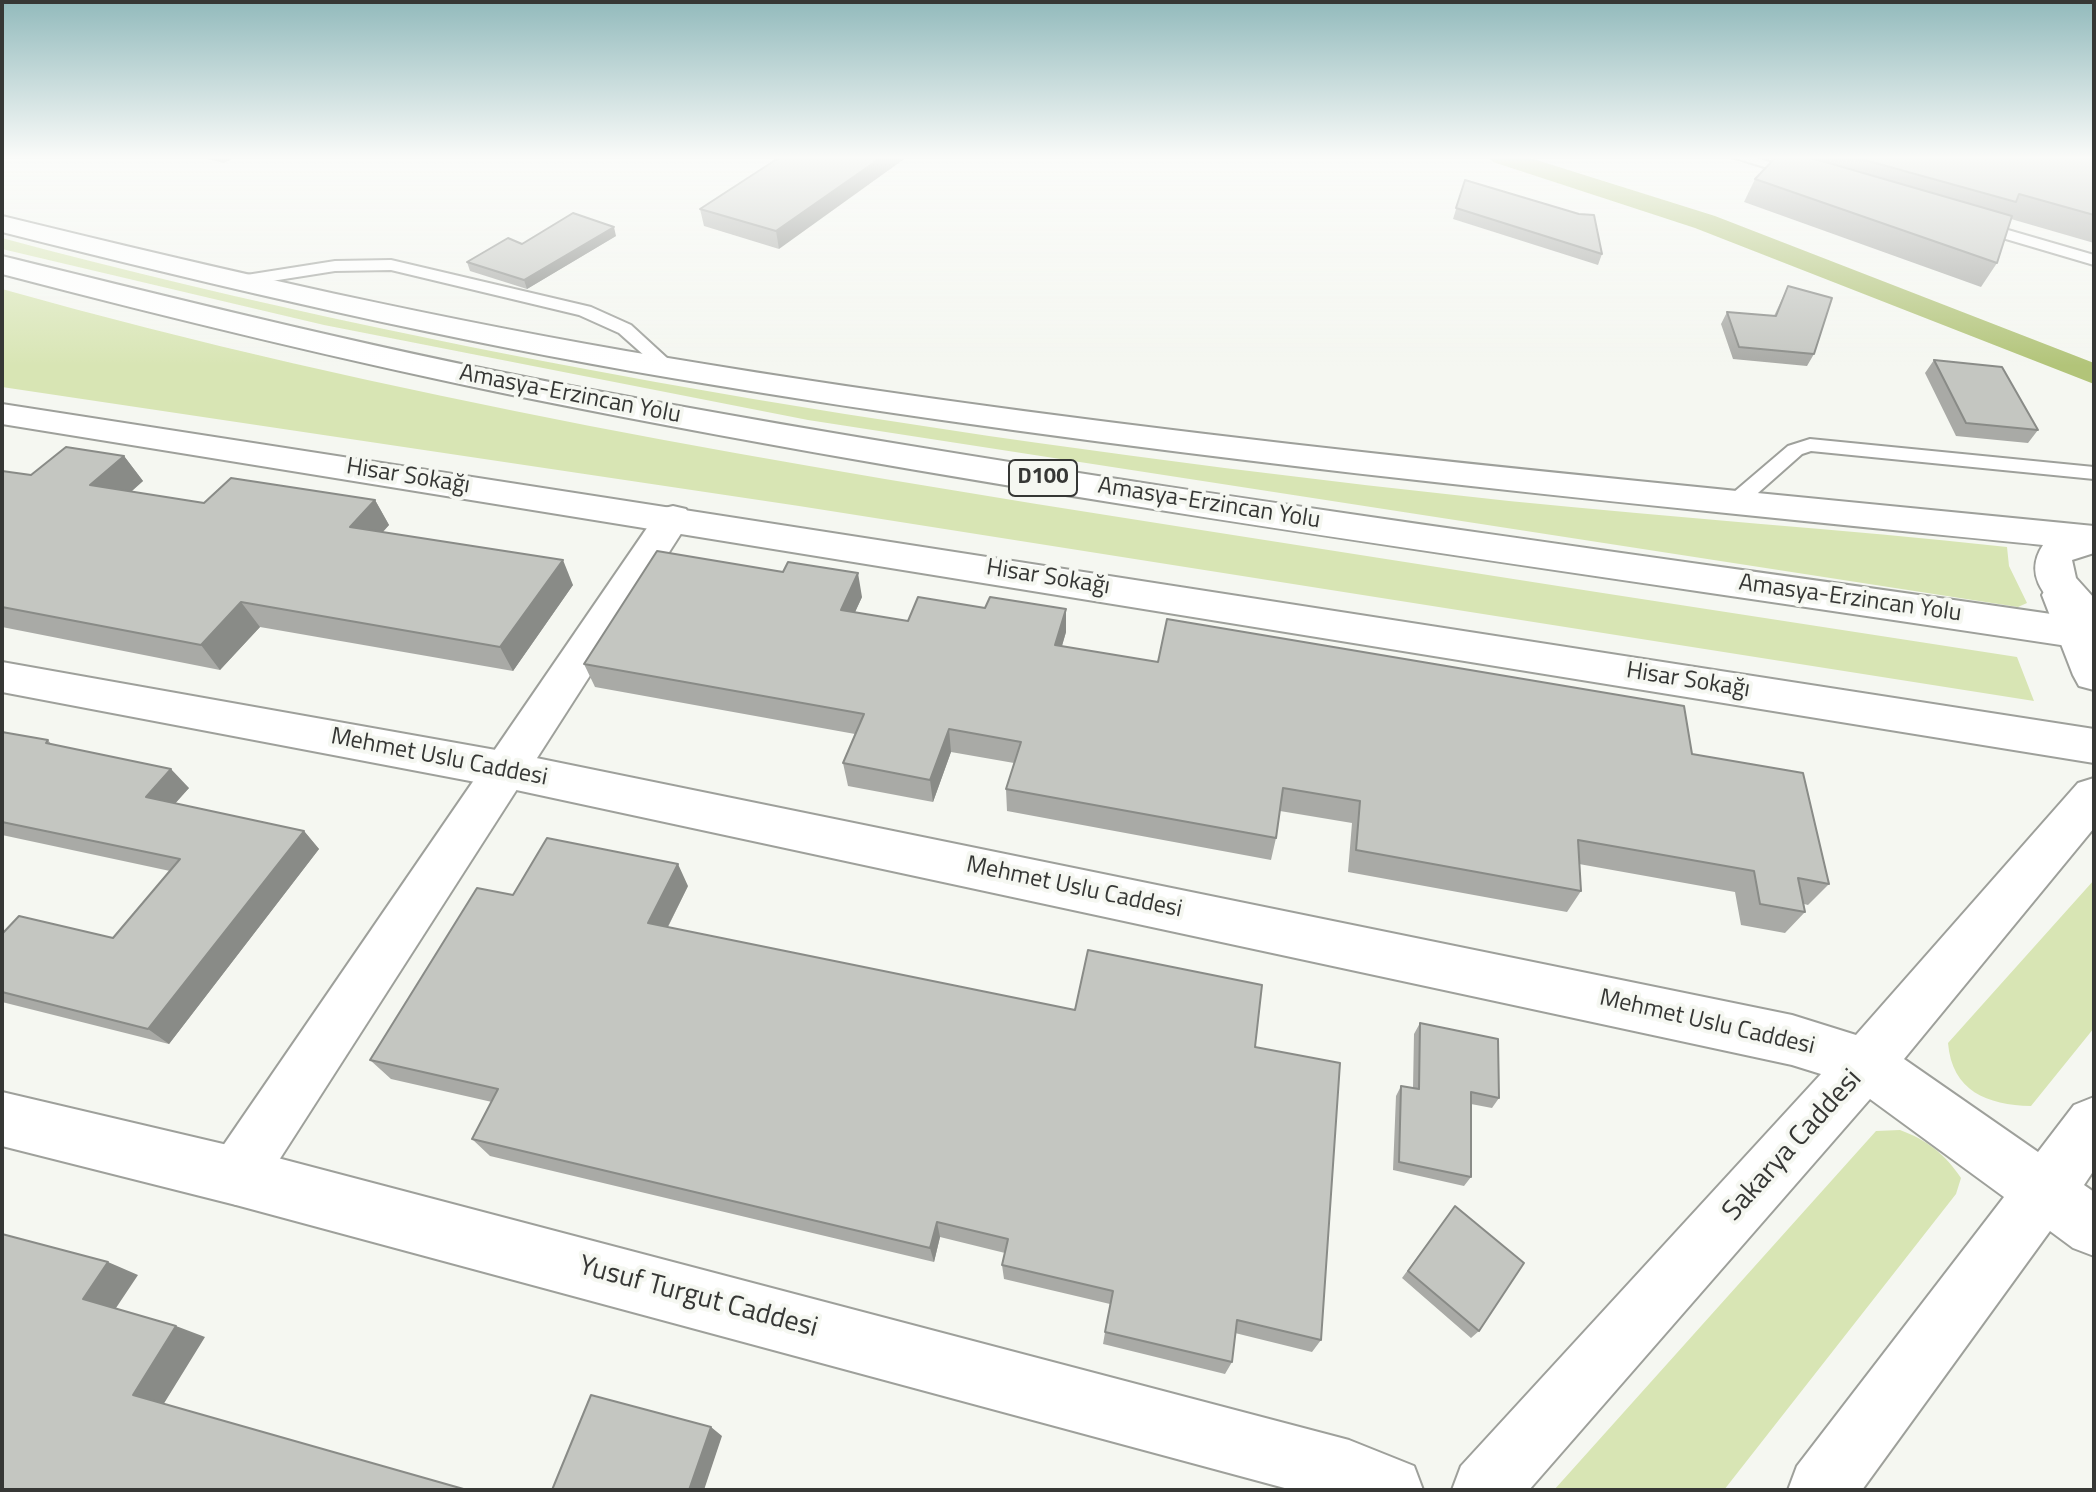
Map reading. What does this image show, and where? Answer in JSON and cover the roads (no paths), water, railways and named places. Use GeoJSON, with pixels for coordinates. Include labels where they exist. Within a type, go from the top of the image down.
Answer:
{"type":"FeatureCollection","features":[{"type":"Feature","properties":{"kind":"main road","name":"Amasya-Erzincan Yolu"},"geometry":{"type":"LineString","coordinates":[[13,227],[477,333],[670,369],[1196,446],[1524,483],[2094,539]]}},
{"type":"Feature","properties":{"kind":"main road","name":"Amasya-Erzincan Yolu"},"geometry":{"type":"LineString","coordinates":[[2,265],[363,353],[768,433],[1304,519],[2089,629]]}},
{"type":"Feature","properties":{"kind":"main road","name":"Hisar Sokağı"},"geometry":{"type":"LineString","coordinates":[[2,414],[673,518],[2094,746]]}},
{"type":"Feature","properties":{"kind":"main road"},"geometry":{"type":"LineString","coordinates":[[236,1176],[673,518]]}},
{"type":"Feature","properties":{"kind":"main road"},"geometry":{"type":"LineString","coordinates":[[2094,539],[2062,547],[2052,557],[2051,571],[2089,629],[2094,675]]}},
{"type":"Feature","properties":{"kind":"main road","name":"Mehmet Uslu Caddesi"},"geometry":{"type":"LineString","coordinates":[[2,677],[507,770],[1710,1020],[1792,1040],[1866,1064],[2046,1189],[2094,1227]]}},
{"type":"Feature","properties":{"kind":"main road","name":"Sakarya Caddesi"},"geometry":{"type":"LineString","coordinates":[[1485,1490],[1866,1064],[2094,796]]}},
{"type":"Feature","properties":{"kind":"main road","name":"Yusuf Turgut Caddesi"},"geometry":{"type":"LineString","coordinates":[[2,1119],[236,1176],[1218,1436],[1349,1473],[1390,1490]]}},
{"type":"Feature","properties":{"kind":"main road"},"geometry":{"type":"LineString","coordinates":[[1821,1490],[2094,1124]]}},
{"type":"Feature","properties":{"kind":"lane"},"geometry":{"type":"LineString","coordinates":[[1980,227],[2094,260]]}},
{"type":"Feature","properties":{"kind":"lane"},"geometry":{"type":"LineString","coordinates":[[240,281],[335,266],[391,265],[585,311],[625,329],[670,369]]}},
{"type":"Feature","properties":{"kind":"lane"},"geometry":{"type":"LineString","coordinates":[[1734,503],[1777,463],[1795,450],[1810,445],[2094,473]]}},
{"type":"Feature","properties":{"kind":"waterway"},"geometry":{"type":"LineString","coordinates":[[1717,227],[2094,374]]}}]}
